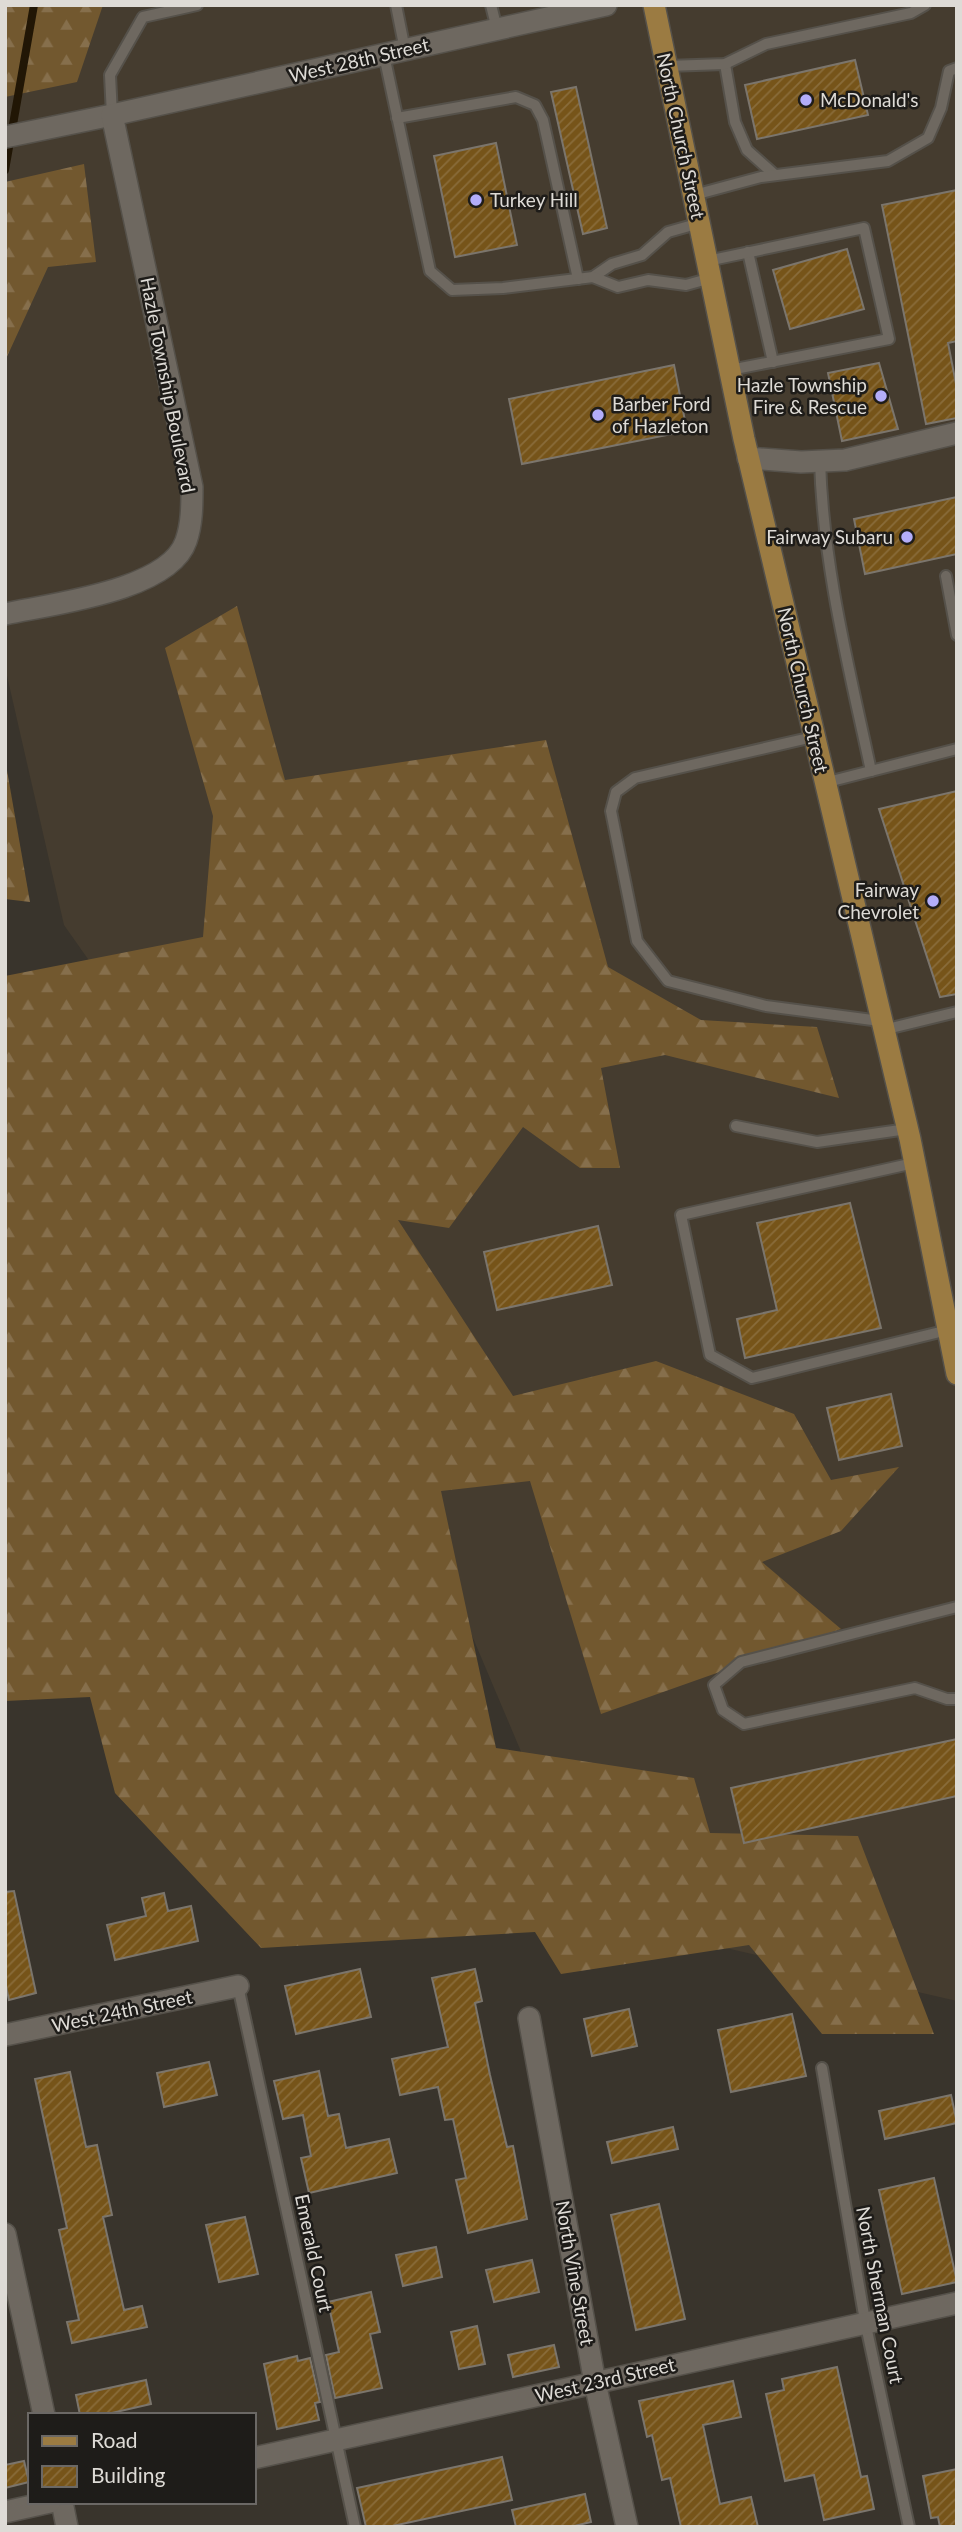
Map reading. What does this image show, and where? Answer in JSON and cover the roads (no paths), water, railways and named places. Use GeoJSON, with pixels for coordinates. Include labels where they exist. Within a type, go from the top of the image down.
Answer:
{"type":"FeatureCollection","features":[{"type":"Feature","properties":{"kind":"main road","name":"North Church Street"},"geometry":{"type":"LineString","coordinates":[[654,5],[748,457],[908,1134],[950,1326],[957,1374]]}},
{"type":"Feature","properties":{"kind":"street","name":"West 28th Street"},"geometry":{"type":"LineString","coordinates":[[5,137],[606,5]]}},
{"type":"Feature","properties":{"kind":"street","name":"Hazle Township Boulevard"},"geometry":{"type":"LineString","coordinates":[[5,614],[125,589],[159,572],[186,544],[192,487],[112,115]]}},
{"type":"Feature","properties":{"kind":"street"},"geometry":{"type":"LineString","coordinates":[[748,457],[845,460],[957,433]]}},
{"type":"Feature","properties":{"kind":"street","name":"West 24th Street"},"geometry":{"type":"LineString","coordinates":[[5,2035],[238,1986]]}},
{"type":"Feature","properties":{"kind":"street","name":"North Vine Street"},"geometry":{"type":"LineString","coordinates":[[529,2018],[596,2383],[627,2527]]}},
{"type":"Feature","properties":{"kind":"street"},"geometry":{"type":"LineString","coordinates":[[5,2234],[44,2413]]}},
{"type":"Feature","properties":{"kind":"street","name":"West 23rd Street"},"geometry":{"type":"LineString","coordinates":[[256,2458],[865,2321],[957,2303]]}},
{"type":"Feature","properties":{"kind":"street"},"geometry":{"type":"LineString","coordinates":[[5,2512],[41,2504]]}},
{"type":"Feature","properties":{"kind":"street"},"geometry":{"type":"LineString","coordinates":[[62,2504],[67,2527]]}},
{"type":"Feature","properties":{"kind":"lane"},"geometry":{"type":"LineString","coordinates":[[112,115],[110,75],[143,17],[197,5]]}},
{"type":"Feature","properties":{"kind":"lane"},"geometry":{"type":"LineString","coordinates":[[396,5],[405,50]]}},
{"type":"Feature","properties":{"kind":"lane"},"geometry":{"type":"LineString","coordinates":[[491,5],[497,29]]}},
{"type":"Feature","properties":{"kind":"lane"},"geometry":{"type":"LineString","coordinates":[[667,66],[725,64],[766,44],[911,13],[925,5]]}},
{"type":"Feature","properties":{"kind":"lane"},"geometry":{"type":"LineString","coordinates":[[384,55],[430,271],[452,290],[503,288],[593,277],[612,264],[642,255],[668,232],[700,223]]}},
{"type":"Feature","properties":{"kind":"lane"},"geometry":{"type":"LineString","coordinates":[[725,64],[735,122],[747,150],[775,175]]}},
{"type":"Feature","properties":{"kind":"lane"},"geometry":{"type":"LineString","coordinates":[[694,195],[775,175],[888,161],[928,138],[941,108],[949,71],[957,68]]}},
{"type":"Feature","properties":{"kind":"lane"},"geometry":{"type":"LineString","coordinates":[[397,118],[516,97],[535,105],[543,120],[578,279]]}},
{"type":"Feature","properties":{"kind":"lane"},"geometry":{"type":"LineString","coordinates":[[593,277],[618,287],[648,280],[686,285],[709,269],[748,252],[864,228],[889,339],[730,370]]}},
{"type":"Feature","properties":{"kind":"lane"},"geometry":{"type":"LineString","coordinates":[[748,252],[773,362]]}},
{"type":"Feature","properties":{"kind":"lane"},"geometry":{"type":"LineString","coordinates":[[820,461],[832,585],[871,771]]}},
{"type":"Feature","properties":{"kind":"lane"},"geometry":{"type":"LineString","coordinates":[[946,576],[957,635]]}},
{"type":"Feature","properties":{"kind":"lane"},"geometry":{"type":"LineString","coordinates":[[813,737],[635,778],[616,792],[611,811],[637,941],[668,981],[766,1006],[881,1025],[957,1012]]}},
{"type":"Feature","properties":{"kind":"lane"},"geometry":{"type":"LineString","coordinates":[[824,783],[957,749]]}},
{"type":"Feature","properties":{"kind":"lane"},"geometry":{"type":"LineString","coordinates":[[736,1126],[817,1142],[908,1134]]}},
{"type":"Feature","properties":{"kind":"lane"},"geometry":{"type":"LineString","coordinates":[[914,1163],[681,1215],[710,1354],[752,1378],[950,1326]]}},
{"type":"Feature","properties":{"kind":"lane"},"geometry":{"type":"LineString","coordinates":[[957,1608],[741,1662],[714,1685],[723,1710],[744,1724],[915,1688],[947,1699],[957,1699]]}},
{"type":"Feature","properties":{"kind":"lane","name":"Emerald Court"},"geometry":{"type":"LineString","coordinates":[[238,1986],[355,2527]]}},
{"type":"Feature","properties":{"kind":"lane","name":"North Sherman Court"},"geometry":{"type":"LineString","coordinates":[[822,2068],[865,2321],[909,2527]]}},
{"type":"Feature","properties":{"kind":"waterway"},"geometry":{"type":"LineString","coordinates":[[5,170],[34,5]]}},
{"type":"Feature","properties":{"kind":"place","name":"McDonald's"},"geometry":{"type":"Point","coordinates":[806,100]}},
{"type":"Feature","properties":{"kind":"place","name":"Turkey Hill"},"geometry":{"type":"Point","coordinates":[476,200]}},
{"type":"Feature","properties":{"kind":"place","name":"Hazle Township Fire & Rescue"},"geometry":{"type":"Point","coordinates":[881,396]}},
{"type":"Feature","properties":{"kind":"place","name":"Barber Ford of Hazleton"},"geometry":{"type":"Point","coordinates":[598,415]}},
{"type":"Feature","properties":{"kind":"place","name":"Fairway Subaru"},"geometry":{"type":"Point","coordinates":[907,537]}},
{"type":"Feature","properties":{"kind":"place","name":"Fairway Chevrolet"},"geometry":{"type":"Point","coordinates":[933,901]}}]}
